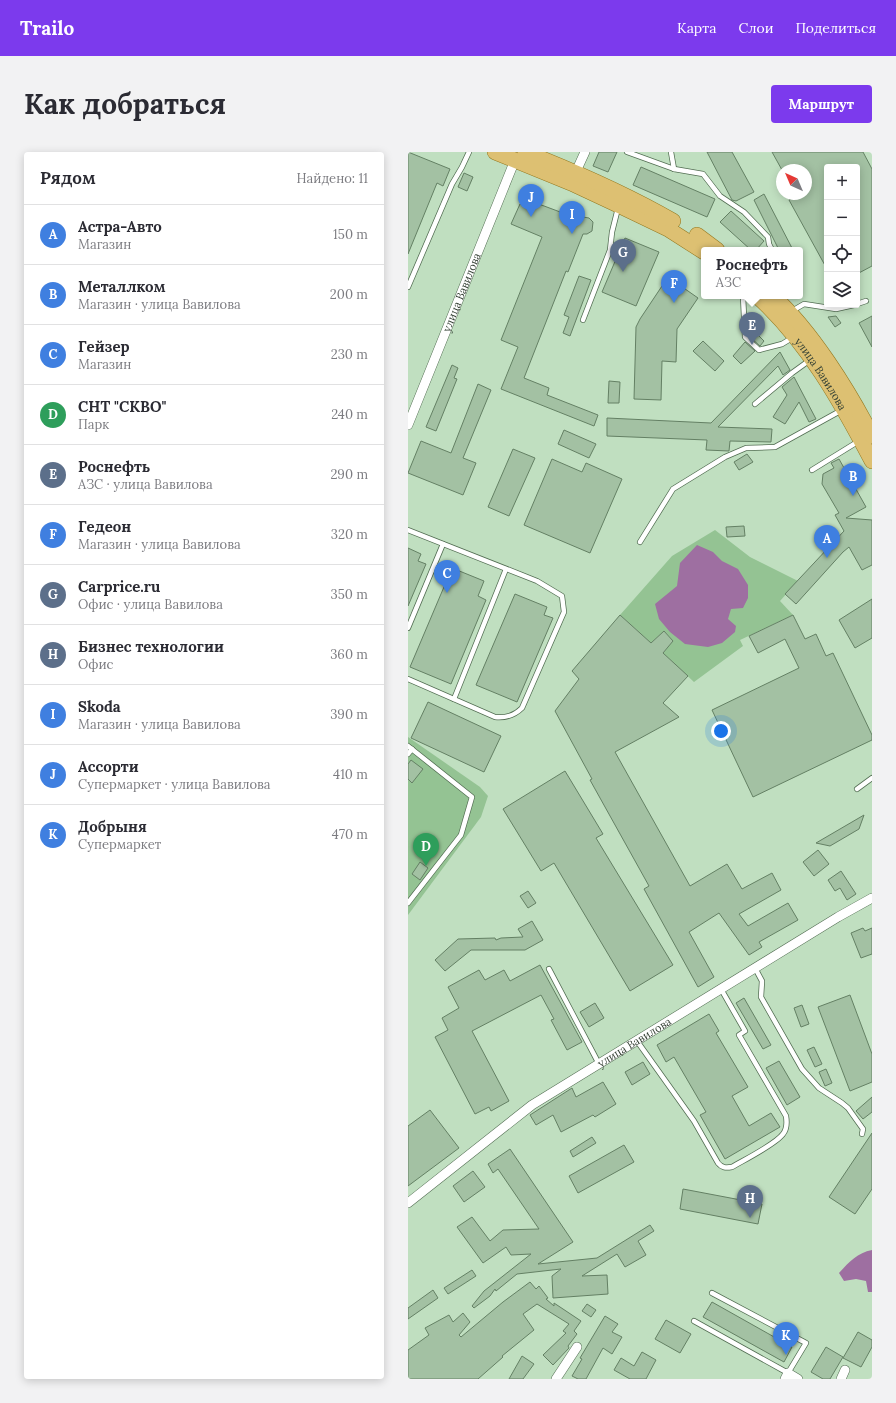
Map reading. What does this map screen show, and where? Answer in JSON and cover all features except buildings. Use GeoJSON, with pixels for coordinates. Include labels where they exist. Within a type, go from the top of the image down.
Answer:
{"type":"FeatureCollection","features":[{"type":"Feature","properties":{"kind":"main road"},"geometry":{"type":"LineString","coordinates":[[495,152],[520,156],[649,208],[702,238],[713,247]]}},
{"type":"Feature","properties":{"kind":"main road"},"geometry":{"type":"LineString","coordinates":[[574,178],[618,205],[668,229],[701,250]]}},
{"type":"Feature","properties":{"kind":"main road","name":"улица Вавилова"},"geometry":{"type":"LineString","coordinates":[[760,299],[795,336],[812,359],[843,410],[868,434]]}},
{"type":"Feature","properties":{"kind":"main road","name":"улица Вавилова"},"geometry":{"type":"LineString","coordinates":[[778,299],[804,330],[829,364],[868,434],[872,462]]}},
{"type":"Feature","properties":{"kind":"street"},"geometry":{"type":"LineString","coordinates":[[574,178],[585,152]]}},
{"type":"Feature","properties":{"kind":"street","name":"улица Вавилова"},"geometry":{"type":"LineString","coordinates":[[408,425],[520,156]]}},
{"type":"Feature","properties":{"kind":"street","name":"улица Вавилова"},"geometry":{"type":"LineString","coordinates":[[408,1203],[532,1105],[838,916],[872,898]]}},
{"type":"Feature","properties":{"kind":"street"},"geometry":{"type":"LineString","coordinates":[[556,1379],[577,1347]]}},
{"type":"Feature","properties":{"kind":"street"},"geometry":{"type":"LineString","coordinates":[[841,1379],[846,1370]]}},
{"type":"Feature","properties":{"kind":"street"},"geometry":{"type":"LineString","coordinates":[[786,1378],[798,1379]]}},
{"type":"Feature","properties":{"kind":"lane"},"geometry":{"type":"LineString","coordinates":[[408,287],[452,184],[469,152]]}},
{"type":"Feature","properties":{"kind":"lane"},"geometry":{"type":"LineString","coordinates":[[627,152],[674,169],[703,174],[720,196],[744,212],[768,237],[770,247]]}},
{"type":"Feature","properties":{"kind":"lane"},"geometry":{"type":"LineString","coordinates":[[671,152],[674,169]]}},
{"type":"Feature","properties":{"kind":"lane"},"geometry":{"type":"LineString","coordinates":[[583,320],[610,250],[618,205]]}},
{"type":"Feature","properties":{"kind":"lane"},"geometry":{"type":"LineString","coordinates":[[744,299],[745,336],[759,350],[782,344],[795,336]]}},
{"type":"Feature","properties":{"kind":"lane"},"geometry":{"type":"LineString","coordinates":[[860,303],[866,301]]}},
{"type":"Feature","properties":{"kind":"lane"},"geometry":{"type":"LineString","coordinates":[[789,313],[804,304],[824,307]]}},
{"type":"Feature","properties":{"kind":"lane"},"geometry":{"type":"LineString","coordinates":[[830,308],[840,308]]}},
{"type":"Feature","properties":{"kind":"lane"},"geometry":{"type":"LineString","coordinates":[[755,404],[792,373],[812,359]]}},
{"type":"Feature","properties":{"kind":"lane"},"geometry":{"type":"LineString","coordinates":[[640,542],[673,489],[725,457],[746,448],[775,447],[843,410]]}},
{"type":"Feature","properties":{"kind":"lane"},"geometry":{"type":"LineString","coordinates":[[812,470],[868,434]]}},
{"type":"Feature","properties":{"kind":"lane"},"geometry":{"type":"LineString","coordinates":[[408,530],[537,581],[562,596],[564,612],[522,708],[516,714],[504,718],[495,717],[408,678]]}},
{"type":"Feature","properties":{"kind":"lane"},"geometry":{"type":"LineString","coordinates":[[408,628],[444,544]]}},
{"type":"Feature","properties":{"kind":"lane"},"geometry":{"type":"LineString","coordinates":[[454,699],[506,569]]}},
{"type":"Feature","properties":{"kind":"lane"},"geometry":{"type":"LineString","coordinates":[[408,754],[410,748],[472,796],[461,835],[408,903]]}},
{"type":"Feature","properties":{"kind":"lane"},"geometry":{"type":"LineString","coordinates":[[857,789],[872,778]]}},
{"type":"Feature","properties":{"kind":"lane"},"geometry":{"type":"LineString","coordinates":[[755,968],[762,981],[761,997],[802,1069],[819,1088],[848,1108],[863,1129],[862,1134]]}},
{"type":"Feature","properties":{"kind":"lane"},"geometry":{"type":"LineString","coordinates":[[548,969],[599,1064]]}},
{"type":"Feature","properties":{"kind":"lane"},"geometry":{"type":"LineString","coordinates":[[637,1041],[694,1121],[721,1166],[726,1168],[732,1167],[778,1140],[784,1133],[787,1126],[786,1116],[738,1035],[745,1031],[721,989]]}},
{"type":"Feature","properties":{"kind":"lane"},"geometry":{"type":"LineString","coordinates":[[694,1321],[786,1378],[806,1343],[712,1293]]}},
{"type":"Feature","properties":{"kind":"green space"},"geometry":{"type":"Polygon","coordinates":[[[715,530],[750,557],[798,581],[780,601],[793,615],[740,640],[743,646],[694,682],[663,653],[673,641],[664,631],[651,643],[620,615],[672,556],[715,530]]]}},
{"type":"Feature","properties":{"kind":"green space"},"geometry":{"type":"Polygon","coordinates":[[[408,737],[480,787],[488,796],[481,817],[408,915],[408,737]]]}},
{"type":"Feature","properties":{"kind":"shaded area"},"geometry":{"type":"Polygon","coordinates":[[[697,545],[713,552],[722,561],[738,569],[748,585],[748,598],[743,608],[731,609],[728,619],[736,626],[735,632],[722,643],[708,647],[685,644],[670,632],[659,619],[655,604],[677,586],[680,563],[697,545]]]}},
{"type":"Feature","properties":{"kind":"shaded area"},"geometry":{"type":"Polygon","coordinates":[[[872,1250],[872,1292],[868,1292],[866,1281],[856,1279],[844,1281],[839,1273],[862,1253],[872,1250]]]}},
{"type":"Feature","properties":{"kind":"place","name":"Ассорти"},"geometry":{"type":"Point","coordinates":[531,217]}},
{"type":"Feature","properties":{"kind":"place","name":"Skoda"},"geometry":{"type":"Point","coordinates":[572,234]}},
{"type":"Feature","properties":{"kind":"place","name":"Carprice.ru"},"geometry":{"type":"Point","coordinates":[623,272]}},
{"type":"Feature","properties":{"kind":"place","name":"Гедеон"},"geometry":{"type":"Point","coordinates":[674,303]}},
{"type":"Feature","properties":{"kind":"place","name":"Роснефть"},"geometry":{"type":"Point","coordinates":[752,345]}},
{"type":"Feature","properties":{"kind":"place","name":"Металлком"},"geometry":{"type":"Point","coordinates":[853,496]}},
{"type":"Feature","properties":{"kind":"place","name":"Астра-Авто"},"geometry":{"type":"Point","coordinates":[827,558]}},
{"type":"Feature","properties":{"kind":"place","name":"Гейзер"},"geometry":{"type":"Point","coordinates":[447,593]}},
{"type":"Feature","properties":{"kind":"place","name":"СНТ \"СКВО\""},"geometry":{"type":"Point","coordinates":[426,866]}},
{"type":"Feature","properties":{"kind":"place","name":"Бизнес технологии"},"geometry":{"type":"Point","coordinates":[750,1218]}},
{"type":"Feature","properties":{"kind":"place","name":"Добрыня"},"geometry":{"type":"Point","coordinates":[786,1355]}}]}
